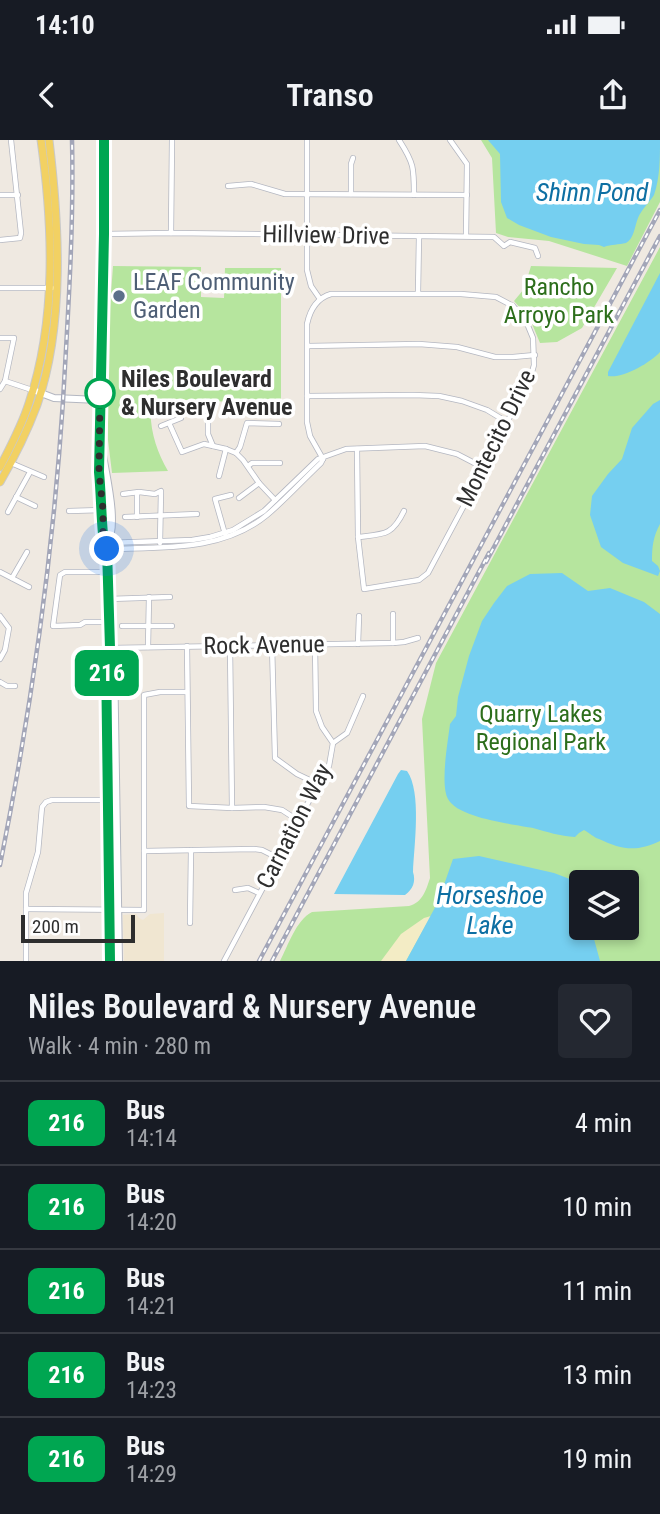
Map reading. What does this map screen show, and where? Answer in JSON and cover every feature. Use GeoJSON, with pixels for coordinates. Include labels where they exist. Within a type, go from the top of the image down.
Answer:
{"type":"FeatureCollection","features":[{"type":"Feature","properties":{"kind":"main road"},"geometry":{"type":"LineString","coordinates":[[41,140],[52,288]]}},
{"type":"Feature","properties":{"kind":"main road"},"geometry":{"type":"LineString","coordinates":[[0,482],[29,426],[37,392],[52,288],[57,221],[49,140]]}},
{"type":"Feature","properties":{"kind":"main road"},"geometry":{"type":"LineString","coordinates":[[104,140],[99,472],[103,538],[107,546],[110,648],[106,656],[114,909],[119,961]]}},
{"type":"Feature","properties":{"kind":"main road"},"geometry":{"type":"LineString","coordinates":[[37,392],[54,398],[99,400]]}},
{"type":"Feature","properties":{"kind":"main road"},"geometry":{"type":"LineString","coordinates":[[0,467],[37,392]]}},
{"type":"Feature","properties":{"kind":"main road"},"geometry":{"type":"LineString","coordinates":[[100,442],[111,502],[112,537],[107,546]]}},
{"type":"Feature","properties":{"kind":"main road"},"geometry":{"type":"LineString","coordinates":[[110,960],[114,909]]}},
{"type":"Feature","properties":{"kind":"street"},"geometry":{"type":"LineString","coordinates":[[0,240],[20,238],[21,225],[11,140]]}},
{"type":"Feature","properties":{"kind":"street"},"geometry":{"type":"LineString","coordinates":[[171,233],[172,140]]}},
{"type":"Feature","properties":{"kind":"street"},"geometry":{"type":"LineString","coordinates":[[307,140],[307,270],[311,286],[320,299],[311,309],[309,316],[307,422],[310,436],[323,458]]}},
{"type":"Feature","properties":{"kind":"street"},"geometry":{"type":"LineString","coordinates":[[399,140],[412,161],[414,195]]}},
{"type":"Feature","properties":{"kind":"street"},"geometry":{"type":"LineString","coordinates":[[450,140],[467,164],[466,236]]}},
{"type":"Feature","properties":{"kind":"street"},"geometry":{"type":"LineString","coordinates":[[351,194],[351,164],[354,158]]}},
{"type":"Feature","properties":{"kind":"street"},"geometry":{"type":"LineString","coordinates":[[228,186],[251,184],[285,194],[467,195]]}},
{"type":"Feature","properties":{"kind":"street"},"geometry":{"type":"LineString","coordinates":[[0,195],[18,195]]}},
{"type":"Feature","properties":{"kind":"street","name":"Hillview Drive"},"geometry":{"type":"LineString","coordinates":[[104,234],[494,237],[504,246],[510,242],[535,248],[538,256]]}},
{"type":"Feature","properties":{"kind":"street"},"geometry":{"type":"LineString","coordinates":[[418,293],[419,236]]}},
{"type":"Feature","properties":{"kind":"street"},"geometry":{"type":"LineString","coordinates":[[0,288],[52,288]]}},
{"type":"Feature","properties":{"kind":"street","name":"Montecito Drive"},"geometry":{"type":"LineString","coordinates":[[320,299],[331,295],[418,293],[496,297],[513,306],[526,321],[533,338],[535,355],[529,383],[428,573],[419,580],[364,589],[358,537]]}},
{"type":"Feature","properties":{"kind":"street"},"geometry":{"type":"LineString","coordinates":[[0,338],[14,338],[5,381],[0,389]]}},
{"type":"Feature","properties":{"kind":"street"},"geometry":{"type":"LineString","coordinates":[[308,346],[419,344],[457,347],[495,357],[535,355]]}},
{"type":"Feature","properties":{"kind":"street"},"geometry":{"type":"LineString","coordinates":[[5,381],[37,392]]}},
{"type":"Feature","properties":{"kind":"street"},"geometry":{"type":"LineString","coordinates":[[307,396],[439,396],[463,401],[507,422]]}},
{"type":"Feature","properties":{"kind":"street"},"geometry":{"type":"LineString","coordinates":[[208,402],[208,434],[213,447]]}},
{"type":"Feature","properties":{"kind":"street"},"geometry":{"type":"LineString","coordinates":[[161,426],[181,418]]}},
{"type":"Feature","properties":{"kind":"street"},"geometry":{"type":"LineString","coordinates":[[169,423],[182,452],[204,444],[236,453],[275,500]]}},
{"type":"Feature","properties":{"kind":"street"},"geometry":{"type":"LineString","coordinates":[[236,453],[247,423],[279,424]]}},
{"type":"Feature","properties":{"kind":"street"},"geometry":{"type":"LineString","coordinates":[[226,536],[275,500],[318,459],[339,451],[425,446],[457,454],[484,468]]}},
{"type":"Feature","properties":{"kind":"street"},"geometry":{"type":"LineString","coordinates":[[219,476],[226,449]]}},
{"type":"Feature","properties":{"kind":"street"},"geometry":{"type":"LineString","coordinates":[[357,449],[358,537],[383,534],[397,527],[404,511]]}},
{"type":"Feature","properties":{"kind":"street"},"geometry":{"type":"LineString","coordinates":[[107,546],[200,540],[244,530],[267,515],[323,458]]}},
{"type":"Feature","properties":{"kind":"street"},"geometry":{"type":"LineString","coordinates":[[11,463],[44,477]]}},
{"type":"Feature","properties":{"kind":"street"},"geometry":{"type":"LineString","coordinates":[[248,466],[252,463],[280,463]]}},
{"type":"Feature","properties":{"kind":"street"},"geometry":{"type":"LineString","coordinates":[[8,512],[30,472]]}},
{"type":"Feature","properties":{"kind":"street"},"geometry":{"type":"LineString","coordinates":[[239,498],[259,483]]}},
{"type":"Feature","properties":{"kind":"street"},"geometry":{"type":"LineString","coordinates":[[123,494],[155,495],[161,491],[160,544]]}},
{"type":"Feature","properties":{"kind":"street"},"geometry":{"type":"LineString","coordinates":[[137,493],[137,517]]}},
{"type":"Feature","properties":{"kind":"street"},"geometry":{"type":"LineString","coordinates":[[226,536],[215,499],[231,495]]}},
{"type":"Feature","properties":{"kind":"street"},"geometry":{"type":"LineString","coordinates":[[16,497],[35,506]]}},
{"type":"Feature","properties":{"kind":"street"},"geometry":{"type":"LineString","coordinates":[[69,511],[103,510]]}},
{"type":"Feature","properties":{"kind":"street"},"geometry":{"type":"LineString","coordinates":[[125,517],[197,514]]}},
{"type":"Feature","properties":{"kind":"street"},"geometry":{"type":"LineString","coordinates":[[12,578],[27,552]]}},
{"type":"Feature","properties":{"kind":"street"},"geometry":{"type":"LineString","coordinates":[[0,572],[29,587]]}},
{"type":"Feature","properties":{"kind":"street"},"geometry":{"type":"LineString","coordinates":[[108,572],[65,572],[60,575],[53,625],[109,622]]}},
{"type":"Feature","properties":{"kind":"street"},"geometry":{"type":"LineString","coordinates":[[148,647],[149,597]]}},
{"type":"Feature","properties":{"kind":"street"},"geometry":{"type":"LineString","coordinates":[[108,599],[170,597]]}},
{"type":"Feature","properties":{"kind":"street"},"geometry":{"type":"LineString","coordinates":[[393,614],[393,643]]}},
{"type":"Feature","properties":{"kind":"street"},"geometry":{"type":"LineString","coordinates":[[0,617],[9,628],[5,650],[0,659]]}},
{"type":"Feature","properties":{"kind":"street"},"geometry":{"type":"LineString","coordinates":[[358,643],[359,617]]}},
{"type":"Feature","properties":{"kind":"street"},"geometry":{"type":"LineString","coordinates":[[122,626],[172,626]]}},
{"type":"Feature","properties":{"kind":"street","name":"Rock Avenue"},"geometry":{"type":"LineString","coordinates":[[110,648],[393,643],[418,638]]}},
{"type":"Feature","properties":{"kind":"street"},"geometry":{"type":"LineString","coordinates":[[272,645],[275,758],[297,774],[318,783]]}},
{"type":"Feature","properties":{"kind":"street","name":"Carnation Way"},"geometry":{"type":"LineString","coordinates":[[224,961],[329,766],[333,743],[322,727],[316,711],[316,645]]}},
{"type":"Feature","properties":{"kind":"street"},"geometry":{"type":"LineString","coordinates":[[187,646],[189,806],[264,807],[282,810],[299,821]]}},
{"type":"Feature","properties":{"kind":"street"},"geometry":{"type":"LineString","coordinates":[[230,646],[232,808]]}},
{"type":"Feature","properties":{"kind":"street"},"geometry":{"type":"LineString","coordinates":[[0,682],[15,686]]}},
{"type":"Feature","properties":{"kind":"street"},"geometry":{"type":"LineString","coordinates":[[26,909],[144,910],[144,695],[187,692]]}},
{"type":"Feature","properties":{"kind":"street"},"geometry":{"type":"LineString","coordinates":[[333,743],[347,733],[363,696]]}},
{"type":"Feature","properties":{"kind":"street"},"geometry":{"type":"LineString","coordinates":[[26,961],[26,893],[38,852],[40,811],[44,804],[52,800],[112,800]]}},
{"type":"Feature","properties":{"kind":"street"},"geometry":{"type":"LineString","coordinates":[[144,851],[262,849],[279,859]]}},
{"type":"Feature","properties":{"kind":"street"},"geometry":{"type":"LineString","coordinates":[[190,923],[191,850]]}},
{"type":"Feature","properties":{"kind":"street"},"geometry":{"type":"LineString","coordinates":[[235,890],[248,888],[259,893]]}},
{"type":"Feature","properties":{"kind":"shaded area"},"geometry":{"type":"Polygon","coordinates":[[[164,913],[164,961],[124,961],[123,915],[136,914],[143,920],[150,914],[164,913]]]}},
{"type":"Feature","properties":{"kind":"green space","name":"Shinn Pond"},"geometry":{"type":"Polygon","coordinates":[[[481,140],[660,140],[660,202],[627,266],[549,241],[508,237],[496,233],[492,158],[481,140]]]}},
{"type":"Feature","properties":{"kind":"green space","name":"Quarry Lakes Regional Park"},"geometry":{"type":"Polygon","coordinates":[[[660,247],[660,961],[280,961],[297,927],[312,912],[409,906],[418,902],[423,895],[430,878],[422,719],[436,663],[660,247]]]}},
{"type":"Feature","properties":{"kind":"green space"},"geometry":{"type":"Polygon","coordinates":[[[113,266],[201,267],[201,297],[224,298],[225,268],[281,268],[281,404],[165,399],[151,406],[151,423],[160,456],[168,471],[112,473],[108,440],[108,356],[101,431],[113,266]]]}},
{"type":"Feature","properties":{"kind":"green space","name":"Rancho Arroyo Park"},"geometry":{"type":"Polygon","coordinates":[[[531,266],[617,268],[582,328],[557,342],[540,343],[530,319],[514,301],[524,289],[531,266]]]}},
{"type":"Feature","properties":{"kind":"sand"},"geometry":{"type":"Polygon","coordinates":[[[431,916],[406,961],[381,961],[401,934],[431,916]]]}},
{"type":"Feature","properties":{"kind":"water","name":"Shinn Pond"},"geometry":{"type":"Polygon","coordinates":[[[488,140],[660,140],[659,175],[654,195],[639,215],[633,235],[626,243],[604,247],[551,237],[507,218],[501,202],[500,154],[488,140]]]}},
{"type":"Feature","properties":{"kind":"water"},"geometry":{"type":"Polygon","coordinates":[[[660,273],[660,352],[636,369],[621,375],[608,376],[608,372],[660,273]]]}},
{"type":"Feature","properties":{"kind":"water"},"geometry":{"type":"Polygon","coordinates":[[[660,400],[660,524],[654,538],[652,556],[652,561],[660,571],[658,576],[623,563],[601,547],[590,515],[592,496],[622,459],[632,428],[653,404],[660,400]]]}},
{"type":"Feature","properties":{"kind":"water","name":"Horseshoe Lake"},"geometry":{"type":"Polygon","coordinates":[[[562,573],[588,591],[610,588],[644,602],[660,614],[660,841],[652,845],[637,848],[615,846],[584,830],[575,837],[486,819],[463,811],[448,799],[445,762],[450,724],[456,716],[469,656],[482,621],[507,586],[530,574],[562,573]]]}},
{"type":"Feature","properties":{"kind":"water"},"geometry":{"type":"Polygon","coordinates":[[[401,770],[407,771],[412,780],[416,805],[412,888],[405,895],[334,894],[398,774],[401,770]]]}},
{"type":"Feature","properties":{"kind":"water","name":"Horseshoe Lake"},"geometry":{"type":"Polygon","coordinates":[[[479,856],[569,879],[569,940],[594,940],[600,961],[406,961],[438,902],[453,859],[479,856]]]}},
{"type":"Feature","properties":{"kind":"railway"},"geometry":{"type":"LineString","coordinates":[[0,865],[31,692],[59,459],[69,303],[72,140]]}},
{"type":"Feature","properties":{"kind":"railway"},"geometry":{"type":"LineString","coordinates":[[259,961],[660,210]]}},
{"type":"Feature","properties":{"kind":"railway"},"geometry":{"type":"LineString","coordinates":[[486,562],[660,236]]}},
{"type":"Feature","properties":{"kind":"railway"},"geometry":{"type":"LineString","coordinates":[[272,961],[489,553]]}},
{"type":"Feature","properties":{"kind":"bus line","name":"216"},"geometry":{"type":"LineString","coordinates":[[104,140],[99,472],[103,538],[107,544],[110,648],[106,656],[110,961]]}},
{"type":"Feature","properties":{"kind":"place","name":"LEAF Community Garden"},"geometry":{"type":"Point","coordinates":[119,296]}},
{"type":"Feature","properties":{"kind":"place","name":"Niles Boulevard & Nursery Avenue"},"geometry":{"type":"Point","coordinates":[100,393]}},
{"type":"Feature","properties":{"kind":"route"},"geometry":{"type":"LineString","coordinates":[[100,393],[99,472],[103,538],[107,549]]}}]}
